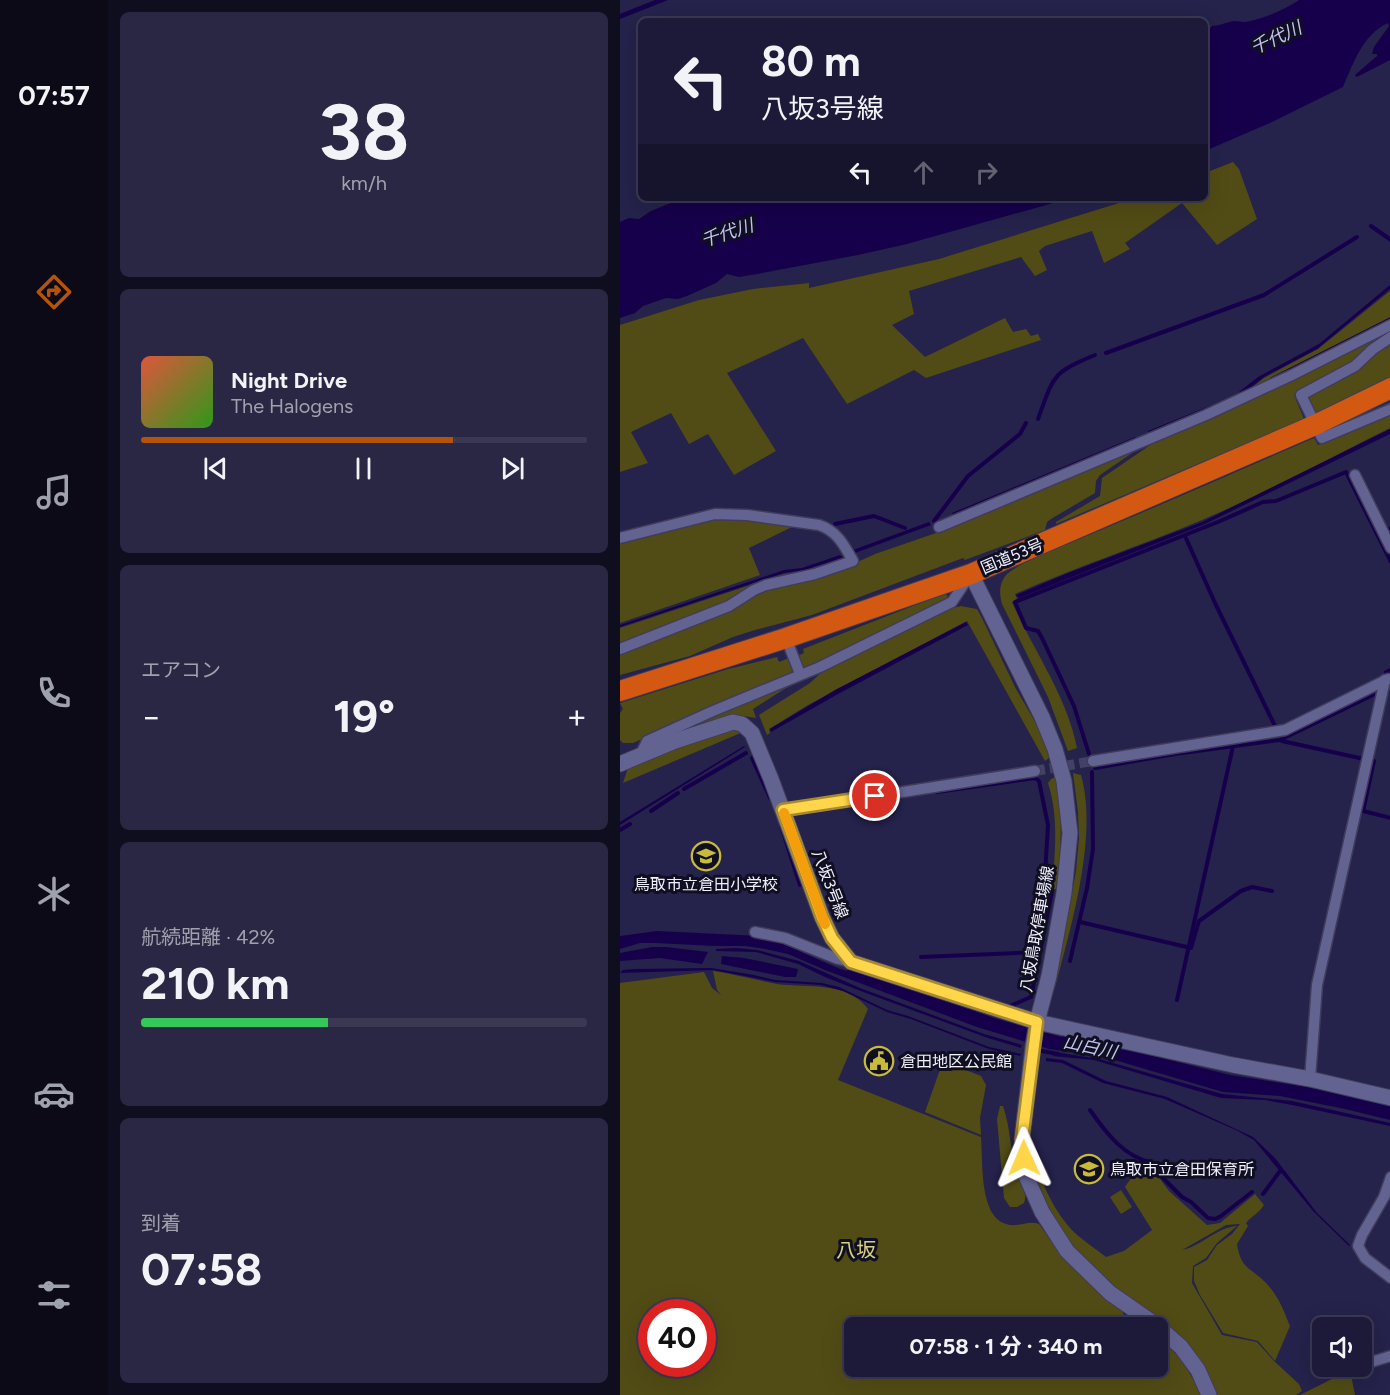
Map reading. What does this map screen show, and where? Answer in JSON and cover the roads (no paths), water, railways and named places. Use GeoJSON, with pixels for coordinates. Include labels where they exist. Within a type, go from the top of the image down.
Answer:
{"type":"FeatureCollection","features":[{"type":"Feature","properties":{"kind":"highway","name":"国道53号"},"geometry":{"type":"LineString","coordinates":[[620,691],[786,638],[971,574],[1315,425],[1391,388]]}},
{"type":"Feature","properties":{"kind":"street"},"geometry":{"type":"LineString","coordinates":[[939,527],[1206,415],[1391,325]]}},
{"type":"Feature","properties":{"kind":"street"},"geometry":{"type":"LineString","coordinates":[[1391,337],[1373,349],[1355,366],[1301,395],[1322,438],[1391,410]]}},
{"type":"Feature","properties":{"kind":"street"},"geometry":{"type":"LineString","coordinates":[[1355,475],[1391,548]]}},
{"type":"Feature","properties":{"kind":"street"},"geometry":{"type":"LineString","coordinates":[[620,538],[715,514],[747,515],[819,525],[830,529],[839,537],[853,561],[815,574],[766,585],[729,606],[620,649]]}},
{"type":"Feature","properties":{"kind":"street"},"geometry":{"type":"LineString","coordinates":[[640,756],[647,741],[820,667],[931,610],[952,602],[971,574]]}},
{"type":"Feature","properties":{"kind":"street","name":"八坂鳥取停車場線"},"geometry":{"type":"LineString","coordinates":[[971,574],[1042,717],[1055,749],[1064,781],[1070,832],[1064,894],[1033,1046],[1022,1139],[1026,1176],[1042,1212],[1067,1251],[1110,1293],[1181,1347],[1198,1370],[1210,1395]]}},
{"type":"Feature","properties":{"kind":"street"},"geometry":{"type":"LineString","coordinates":[[786,638],[800,674]]}},
{"type":"Feature","properties":{"kind":"street"},"geometry":{"type":"LineString","coordinates":[[1310,1079],[1317,985],[1388,679]]}},
{"type":"Feature","properties":{"kind":"street"},"geometry":{"type":"LineString","coordinates":[[1093,761],[1285,730],[1388,679]]}},
{"type":"Feature","properties":{"kind":"street","name":"八坂3号線"},"geometry":{"type":"LineString","coordinates":[[620,764],[675,741],[733,722],[742,724],[752,733],[822,917],[832,938],[851,962]]}},
{"type":"Feature","properties":{"kind":"street"},"geometry":{"type":"LineString","coordinates":[[783,810],[1035,771]]}},
{"type":"Feature","properties":{"kind":"street"},"geometry":{"type":"LineString","coordinates":[[755,932],[785,938],[838,959],[1037,1024],[1310,1079],[1391,1098]]}},
{"type":"Feature","properties":{"kind":"street"},"geometry":{"type":"LineString","coordinates":[[1391,1177],[1384,1197],[1358,1246],[1365,1258],[1391,1278]]}},
{"type":"Feature","properties":{"kind":"street"},"geometry":{"type":"LineString","coordinates":[[1372,1362],[1391,1356]]}},
{"type":"Feature","properties":{"kind":"water"},"geometry":{"type":"Polygon","coordinates":[[[655,0],[668,0],[620,19],[620,14],[655,0]]]}},
{"type":"Feature","properties":{"kind":"water","name":"千代川"},"geometry":{"type":"Polygon","coordinates":[[[1299,0],[1390,0],[1390,60],[1361,75],[1356,77],[1355,75],[1377,56],[1377,54],[1372,54],[1374,47],[1389,26],[1388,23],[1379,28],[1365,42],[1343,87],[1272,122],[1208,150],[1208,31],[1212,26],[1232,21],[1245,22],[1258,19],[1299,0]]]}},
{"type":"Feature","properties":{"kind":"water","name":"千代川"},"geometry":{"type":"Polygon","coordinates":[[[676,201],[1060,201],[907,244],[858,255],[739,277],[727,274],[716,283],[687,296],[678,299],[666,298],[643,306],[635,313],[620,318],[620,222],[629,218],[639,219],[651,211],[676,201]]]}},
{"type":"Feature","properties":{"kind":"water"},"geometry":{"type":"Polygon","coordinates":[[[1390,285],[1390,289],[1317,349],[1264,377],[1245,392],[1149,435],[1148,431],[1234,396],[1258,377],[1319,344],[1390,285]]]}},
{"type":"Feature","properties":{"kind":"water"},"geometry":{"type":"Polygon","coordinates":[[[1390,429],[1390,434],[1205,524],[1019,598],[1016,595],[1202,522],[1390,429]]]}},
{"type":"Feature","properties":{"kind":"water"},"geometry":{"type":"Polygon","coordinates":[[[1135,437],[1139,440],[954,517],[952,513],[1135,437]]]}},
{"type":"Feature","properties":{"kind":"water"},"geometry":{"type":"Polygon","coordinates":[[[929,522],[931,525],[855,553],[853,550],[929,522]]]}},
{"type":"Feature","properties":{"kind":"water"},"geometry":{"type":"Polygon","coordinates":[[[840,555],[844,558],[804,570],[784,573],[620,627],[620,625],[784,570],[802,568],[840,555]]]}},
{"type":"Feature","properties":{"kind":"water"},"geometry":{"type":"Polygon","coordinates":[[[966,622],[968,625],[771,732],[770,729],[835,690],[966,622]]]}},
{"type":"Feature","properties":{"kind":"water"},"geometry":{"type":"Polygon","coordinates":[[[745,747],[620,825],[620,822],[745,747]]]}},
{"type":"Feature","properties":{"kind":"water","name":"山白川"},"geometry":{"type":"Polygon","coordinates":[[[657,931],[769,938],[840,969],[847,971],[850,967],[997,1019],[1062,1037],[1065,1034],[1230,1075],[1313,1088],[1390,1106],[1390,1120],[1280,1096],[1223,1092],[1101,1056],[1049,1049],[977,1027],[788,954],[745,946],[655,943],[640,943],[620,949],[620,936],[657,931]]]}},
{"type":"Feature","properties":{"kind":"water"},"geometry":{"type":"Polygon","coordinates":[[[652,947],[708,952],[702,964],[660,958],[620,961],[620,953],[652,947]]]}},
{"type":"Feature","properties":{"kind":"water"},"geometry":{"type":"Polygon","coordinates":[[[716,949],[757,950],[799,961],[860,988],[984,1034],[1022,1045],[1021,1048],[858,990],[798,964],[756,952],[716,951],[716,949]]]}},
{"type":"Feature","properties":{"kind":"water"},"geometry":{"type":"Polygon","coordinates":[[[722,956],[798,969],[796,977],[785,977],[721,964],[722,956]]]}},
{"type":"Feature","properties":{"kind":"water"},"geometry":{"type":"Polygon","coordinates":[[[711,968],[775,980],[822,983],[839,987],[887,1010],[989,1047],[1021,1054],[1020,1056],[989,1049],[887,1012],[843,991],[821,985],[775,982],[713,970],[620,973],[623,970],[634,969],[711,968]]]}},
{"type":"Feature","properties":{"kind":"water"},"geometry":{"type":"Polygon","coordinates":[[[1054,1052],[1099,1059],[1222,1094],[1292,1101],[1390,1123],[1390,1126],[1265,1100],[1221,1098],[1094,1060],[1053,1056],[1054,1052]]]}},
{"type":"Feature","properties":{"kind":"water"},"geometry":{"type":"Polygon","coordinates":[[[1046,1058],[1063,1060],[1106,1081],[1167,1097],[1253,1137],[1275,1158],[1317,1213],[1350,1245],[1314,1212],[1254,1140],[1165,1099],[1103,1083],[1062,1063],[1046,1061],[1046,1058]]]}},
{"type":"Feature","properties":{"kind":"waterway"},"geometry":{"type":"LineString","coordinates":[[1371,226],[1391,240]]}},
{"type":"Feature","properties":{"kind":"waterway"},"geometry":{"type":"LineString","coordinates":[[1106,353],[1264,295],[1357,237]]}},
{"type":"Feature","properties":{"kind":"waterway"},"geometry":{"type":"LineString","coordinates":[[1272,379],[1391,319]]}},
{"type":"Feature","properties":{"kind":"waterway"},"geometry":{"type":"LineString","coordinates":[[1038,419],[1047,393],[1056,378],[1070,367],[1095,355]]}},
{"type":"Feature","properties":{"kind":"waterway"},"geometry":{"type":"LineString","coordinates":[[934,521],[968,476],[1020,434],[1026,423]]}},
{"type":"Feature","properties":{"kind":"waterway"},"geometry":{"type":"LineString","coordinates":[[1089,754],[1074,706],[1043,640],[1038,631],[1026,628],[1015,602],[1263,502],[1276,501],[1346,472],[1391,562]]}},
{"type":"Feature","properties":{"kind":"waterway"},"geometry":{"type":"LineString","coordinates":[[835,524],[874,516],[905,528]]}},
{"type":"Feature","properties":{"kind":"waterway"},"geometry":{"type":"LineString","coordinates":[[1185,536],[1275,726]]}},
{"type":"Feature","properties":{"kind":"waterway"},"geometry":{"type":"LineString","coordinates":[[1386,672],[1391,670]]}},
{"type":"Feature","properties":{"kind":"waterway"},"geometry":{"type":"LineString","coordinates":[[1095,768],[1175,754],[1280,740],[1375,694]]}},
{"type":"Feature","properties":{"kind":"waterway"},"geometry":{"type":"LineString","coordinates":[[1282,738],[1282,741],[1364,759],[1363,762]]}},
{"type":"Feature","properties":{"kind":"waterway"},"geometry":{"type":"LineString","coordinates":[[1177,1000],[1233,746]]}},
{"type":"Feature","properties":{"kind":"waterway"},"geometry":{"type":"LineString","coordinates":[[684,789],[746,753]]}},
{"type":"Feature","properties":{"kind":"waterway"},"geometry":{"type":"LineString","coordinates":[[752,758],[770,798]]}},
{"type":"Feature","properties":{"kind":"waterway"},"geometry":{"type":"LineString","coordinates":[[1374,761],[1363,811],[1391,818]]}},
{"type":"Feature","properties":{"kind":"waterway"},"geometry":{"type":"LineString","coordinates":[[1070,961],[1087,888],[1093,849],[1092,772]]}},
{"type":"Feature","properties":{"kind":"waterway"},"geometry":{"type":"LineString","coordinates":[[937,792],[1035,778],[1039,781],[1048,825],[1044,890],[1052,891],[1031,997],[1010,1006]]}},
{"type":"Feature","properties":{"kind":"waterway"},"geometry":{"type":"LineString","coordinates":[[651,811],[678,793]]}},
{"type":"Feature","properties":{"kind":"waterway"},"geometry":{"type":"LineString","coordinates":[[620,830],[630,824]]}},
{"type":"Feature","properties":{"kind":"waterway"},"geometry":{"type":"LineString","coordinates":[[781,826],[800,885]]}},
{"type":"Feature","properties":{"kind":"waterway"},"geometry":{"type":"LineString","coordinates":[[1080,922],[1191,948],[1199,921],[1241,891],[1252,887],[1272,891]]}},
{"type":"Feature","properties":{"kind":"waterway"},"geometry":{"type":"LineString","coordinates":[[921,957],[1040,952]]}},
{"type":"Feature","properties":{"kind":"waterway","name":"山白川"},"geometry":{"type":"LineString","coordinates":[[1036,1050],[1058,1054]]}},
{"type":"Feature","properties":{"kind":"waterway"},"geometry":{"type":"LineString","coordinates":[[1090,1110],[1109,1135],[1125,1150],[1153,1163]]}},
{"type":"Feature","properties":{"kind":"waterway"},"geometry":{"type":"LineString","coordinates":[[1154,1169],[1182,1197],[1208,1218],[1215,1219],[1221,1216],[1252,1192]]}},
{"type":"Feature","properties":{"kind":"waterway"},"geometry":{"type":"LineString","coordinates":[[1263,1194],[1280,1171]]}},
{"type":"Feature","properties":{"kind":"tunnel"},"geometry":{"type":"LineString","coordinates":[[1035,771],[1093,761]]}},
{"type":"Feature","properties":{"kind":"place","name":"鳥取市立倉田小学校"},"geometry":{"type":"Point","coordinates":[706,856]}},
{"type":"Feature","properties":{"kind":"place","name":"倉田地区公民館"},"geometry":{"type":"Point","coordinates":[879,1061]}},
{"type":"Feature","properties":{"kind":"place","name":"鳥取市立倉田保育所"},"geometry":{"type":"Point","coordinates":[1089,1169]}},
{"type":"Feature","properties":{"kind":"district","name":"八坂"},"geometry":{"type":"Point","coordinates":[856,1250]}}]}
